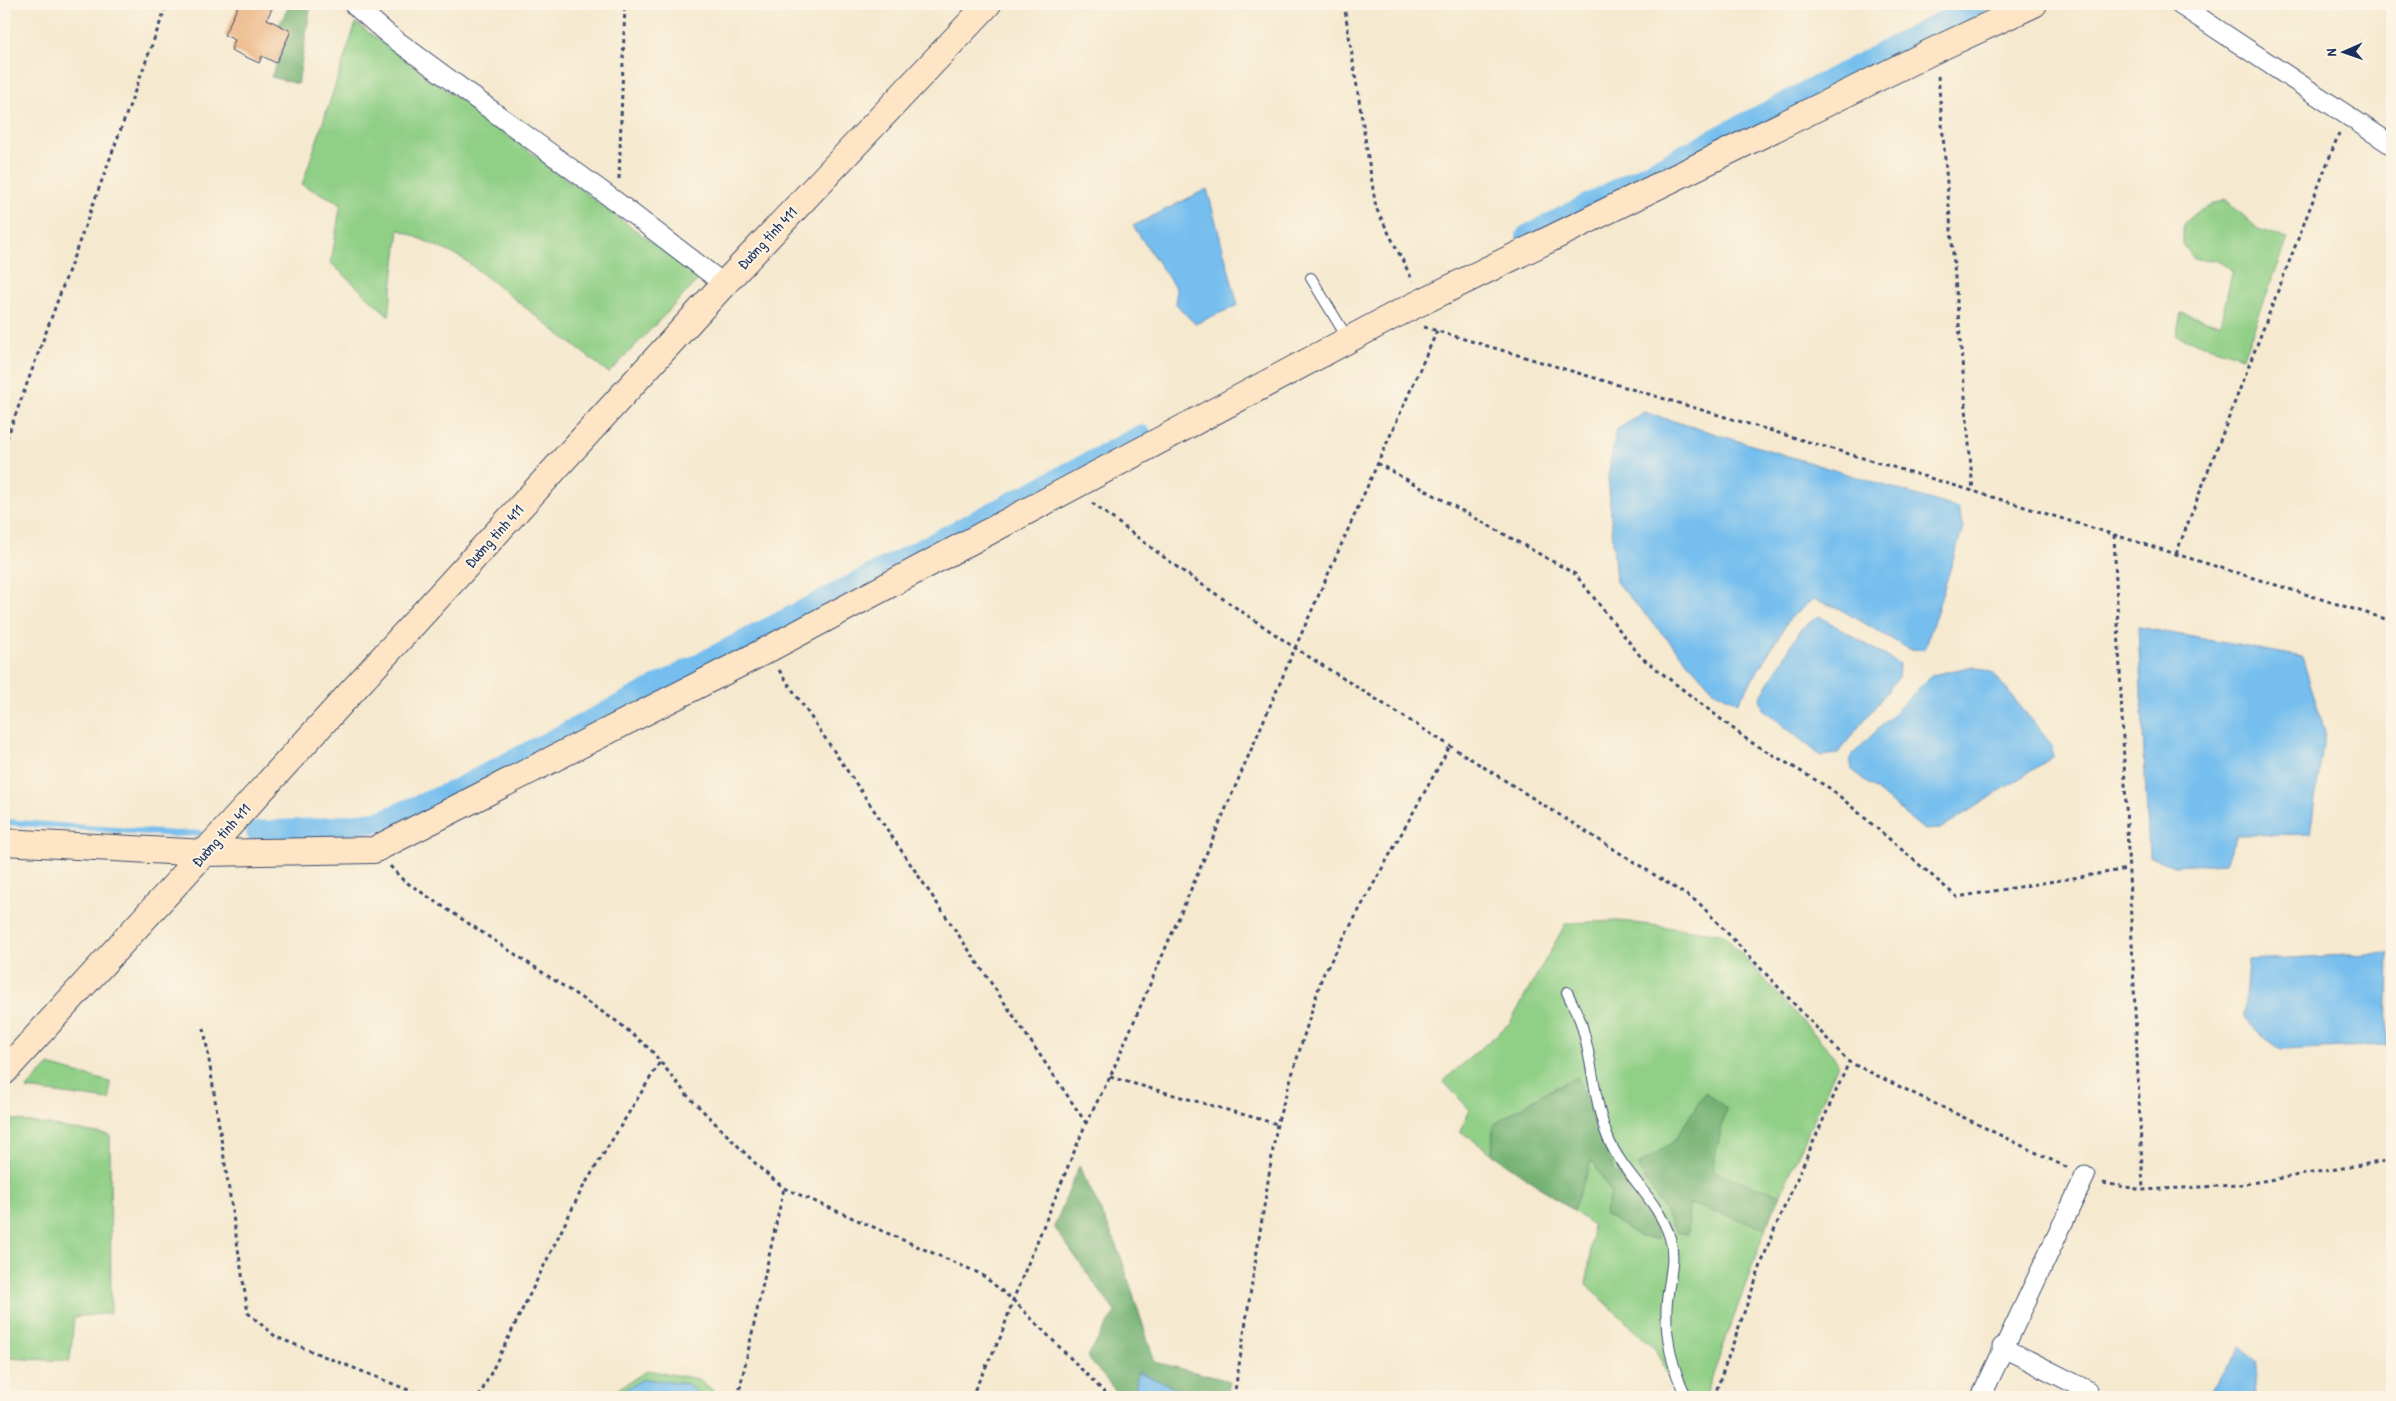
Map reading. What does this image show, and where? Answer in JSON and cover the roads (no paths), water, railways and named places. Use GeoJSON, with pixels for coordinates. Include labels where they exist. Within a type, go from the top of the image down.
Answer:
{"type":"FeatureCollection","features":[{"type":"Feature","properties":{"kind":"main road","name":"Đường tỉnh 411"},"geometry":{"type":"LineString","coordinates":[[4,1072],[724,284],[988,4]]}},
{"type":"Feature","properties":{"kind":"main road"},"geometry":{"type":"LineString","coordinates":[[4,842],[205,853],[374,850],[765,651],[1390,317],[1935,50],[2034,4]]}},
{"type":"Feature","properties":{"kind":"street"},"geometry":{"type":"LineString","coordinates":[[353,4],[389,35],[618,203],[724,284]]}},
{"type":"Feature","properties":{"kind":"street"},"geometry":{"type":"LineString","coordinates":[[2179,4],[2347,113],[2392,145]]}},
{"type":"Feature","properties":{"kind":"street"},"geometry":{"type":"LineString","coordinates":[[1981,1397],[2002,1347],[2085,1176]]}},
{"type":"Feature","properties":{"kind":"street"},"geometry":{"type":"LineString","coordinates":[[2002,1347],[2087,1390]]}},
{"type":"Feature","properties":{"kind":"lane"},"geometry":{"type":"LineString","coordinates":[[1311,278],[1348,339]]}},
{"type":"Feature","properties":{"kind":"lane"},"geometry":{"type":"LineString","coordinates":[[1567,992],[1580,1020],[1599,1113],[1616,1156],[1650,1197],[1670,1237],[1674,1257],[1667,1304],[1668,1329],[1676,1371],[1687,1397]]}},
{"type":"Feature","properties":{"kind":"water"},"geometry":{"type":"Polygon","coordinates":[[[1207,189],[1238,305],[1195,324],[1176,304],[1176,289],[1133,226],[1207,189]]]}},
{"type":"Feature","properties":{"kind":"water"},"geometry":{"type":"Polygon","coordinates":[[[1644,412],[1958,508],[1963,528],[1925,649],[1909,649],[1838,608],[1813,599],[1790,618],[1738,703],[1713,690],[1616,582],[1608,477],[1616,430],[1644,412]]]}},
{"type":"Feature","properties":{"kind":"water"},"geometry":{"type":"Polygon","coordinates":[[[1819,616],[1899,664],[1898,678],[1837,754],[1821,756],[1763,709],[1760,698],[1801,629],[1819,616]]]}},
{"type":"Feature","properties":{"kind":"water"},"geometry":{"type":"Polygon","coordinates":[[[2138,627],[2302,657],[2325,732],[2310,834],[2237,835],[2225,863],[2174,866],[2149,856],[2138,627]]]}},
{"type":"Feature","properties":{"kind":"water"},"geometry":{"type":"Polygon","coordinates":[[[1974,666],[1993,673],[2051,744],[2053,757],[1940,829],[1924,830],[1852,770],[1850,757],[1932,675],[1974,666]]]}},
{"type":"Feature","properties":{"kind":"water"},"geometry":{"type":"Polygon","coordinates":[[[2389,953],[2387,1045],[2282,1050],[2258,1033],[2244,1016],[2248,960],[2389,953]]]}},
{"type":"Feature","properties":{"kind":"water"},"geometry":{"type":"Polygon","coordinates":[[[2240,1347],[2257,1361],[2254,1395],[2257,1397],[2207,1397],[2240,1347]]]}},
{"type":"Feature","properties":{"kind":"water"},"geometry":{"type":"Polygon","coordinates":[[[1138,1372],[1197,1397],[1142,1397],[1135,1390],[1138,1372]]]}},
{"type":"Feature","properties":{"kind":"water"},"geometry":{"type":"Polygon","coordinates":[[[643,1379],[687,1384],[702,1397],[613,1397],[643,1379]]]}},
{"type":"Feature","properties":{"kind":"waterway"},"geometry":{"type":"LineString","coordinates":[[1527,236],[1977,4]]}},
{"type":"Feature","properties":{"kind":"waterway"},"geometry":{"type":"LineString","coordinates":[[257,832],[320,829],[382,821],[454,791],[1141,436]]}},
{"type":"Feature","properties":{"kind":"waterway"},"geometry":{"type":"LineString","coordinates":[[4,822],[176,834],[199,833]]}}]}
